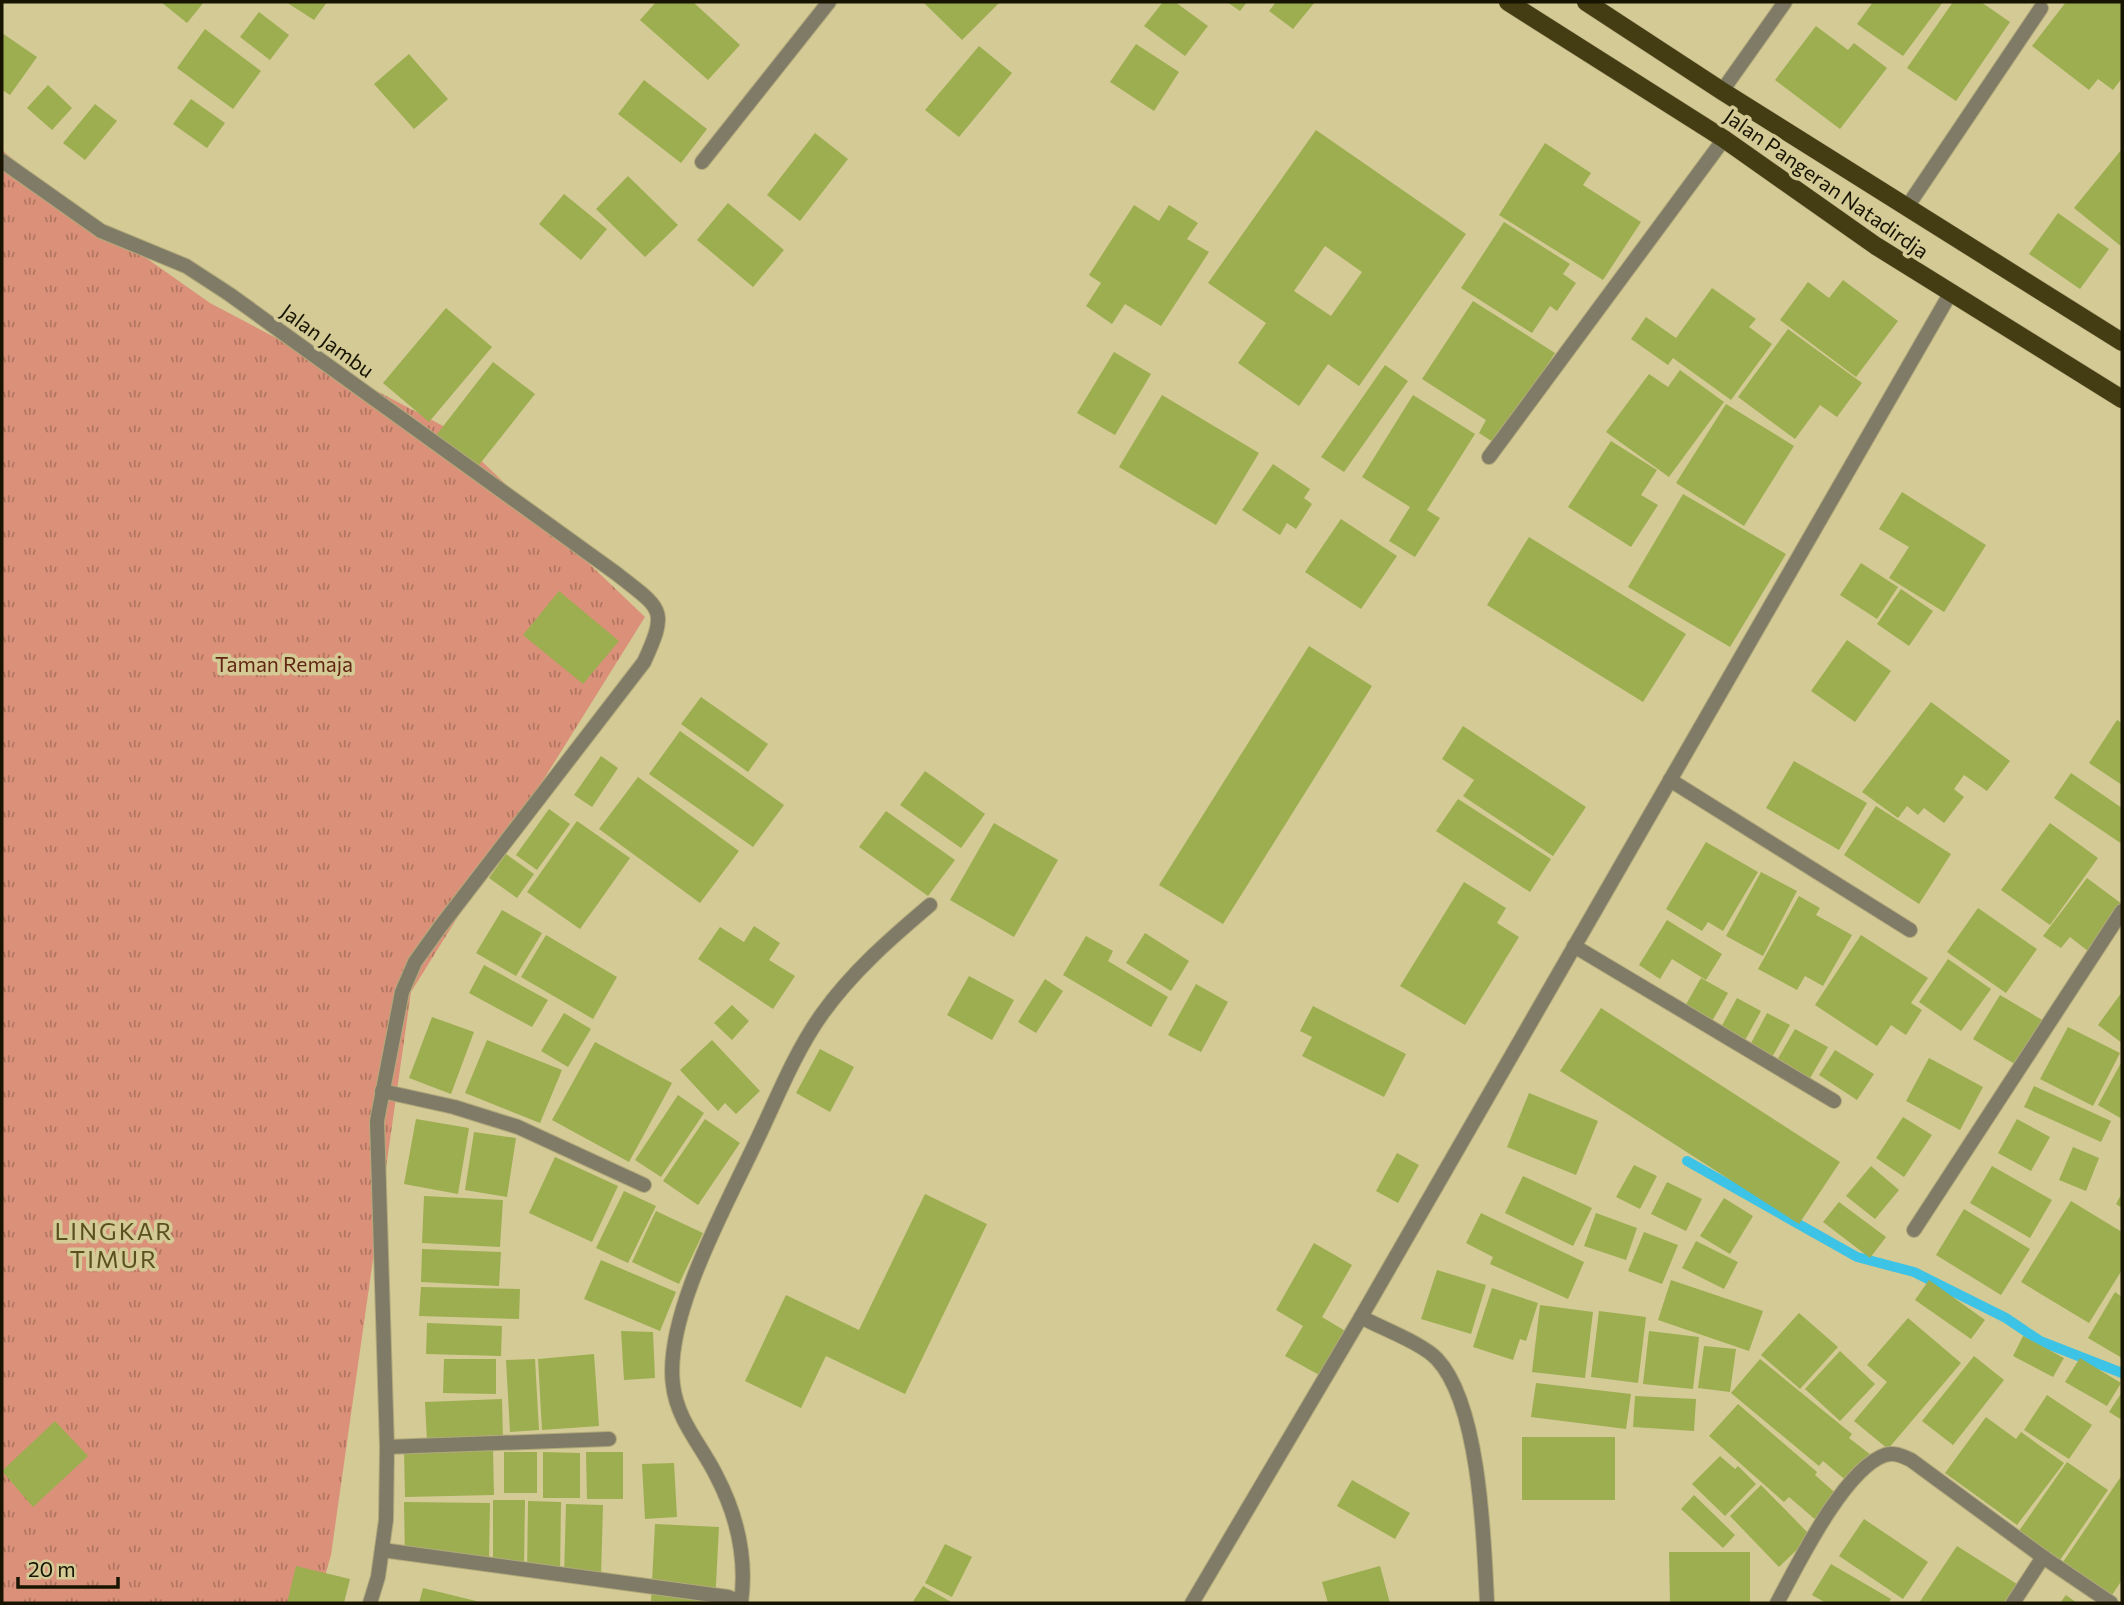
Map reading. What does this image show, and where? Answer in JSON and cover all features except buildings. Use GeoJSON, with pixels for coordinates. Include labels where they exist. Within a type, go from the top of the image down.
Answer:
{"type":"FeatureCollection","features":[{"type":"Feature","properties":{"kind":"main road","name":"Jalan Pangeran Natadirdja"},"geometry":{"type":"LineString","coordinates":[[1508,2],[1724,139],[1876,246],[1950,294],[2122,399]]}},
{"type":"Feature","properties":{"kind":"main road","name":"Jalan Pangeran Natadirdja"},"geometry":{"type":"LineString","coordinates":[[1587,2],[1722,91],[2122,342]]}},
{"type":"Feature","properties":{"kind":"street"},"geometry":{"type":"LineString","coordinates":[[702,162],[829,2]]}},
{"type":"Feature","properties":{"kind":"street"},"geometry":{"type":"LineString","coordinates":[[1722,91],[1785,2]]}},
{"type":"Feature","properties":{"kind":"street"},"geometry":{"type":"LineString","coordinates":[[1907,207],[2041,8]]}},
{"type":"Feature","properties":{"kind":"street"},"geometry":{"type":"LineString","coordinates":[[1489,457],[1724,139]]}},
{"type":"Feature","properties":{"kind":"street","name":"Jalan Jambu"},"geometry":{"type":"LineString","coordinates":[[2,161],[102,231],[186,266],[229,294],[617,574],[650,600],[660,614],[660,629],[644,662],[415,961],[402,992],[382,1091],[376,1161],[387,1447],[382,1550],[370,1603]]}},
{"type":"Feature","properties":{"kind":"street"},"geometry":{"type":"LineString","coordinates":[[1192,1603],[1361,1317],[1950,294]]}},
{"type":"Feature","properties":{"kind":"street"},"geometry":{"type":"LineString","coordinates":[[1670,780],[1910,930]]}},
{"type":"Feature","properties":{"kind":"street"},"geometry":{"type":"LineString","coordinates":[[382,1550],[728,1597],[741,1603],[744,1581],[740,1540],[731,1509],[717,1476],[678,1408],[672,1363],[676,1338],[718,1218],[791,1065],[822,1014],[850,981],[878,949],[930,905]]}},
{"type":"Feature","properties":{"kind":"street"},"geometry":{"type":"LineString","coordinates":[[1914,1230],[2122,911]]}},
{"type":"Feature","properties":{"kind":"street"},"geometry":{"type":"LineString","coordinates":[[1574,946],[1835,1101]]}},
{"type":"Feature","properties":{"kind":"street"},"geometry":{"type":"LineString","coordinates":[[382,1091],[454,1107],[518,1127],[644,1185]]}},
{"type":"Feature","properties":{"kind":"street"},"geometry":{"type":"LineString","coordinates":[[1361,1317],[1434,1356],[1453,1379],[1476,1461],[1487,1603]]}},
{"type":"Feature","properties":{"kind":"street"},"geometry":{"type":"LineString","coordinates":[[387,1447],[609,1439]]}},
{"type":"Feature","properties":{"kind":"street"},"geometry":{"type":"LineString","coordinates":[[1777,1603],[1843,1492],[1873,1461],[1896,1454],[1911,1460],[2043,1557],[2111,1603]]}},
{"type":"Feature","properties":{"kind":"street"},"geometry":{"type":"LineString","coordinates":[[2013,1603],[2043,1557]]}},
{"type":"Feature","properties":{"kind":"green space","name":"Taman Remaja"},"geometry":{"type":"Polygon","coordinates":[[[2,150],[54,193],[210,303],[447,428],[645,617],[411,992],[331,1555],[317,1603],[2,1603],[2,150]]]}},
{"type":"Feature","properties":{"kind":"waterway"},"geometry":{"type":"LineString","coordinates":[[1687,1161],[1857,1257],[1914,1272],[2006,1318],[2040,1341],[2122,1373]]}},
{"type":"Feature","properties":{"kind":"district","name":"LINGKAR TIMUR"},"geometry":{"type":"Point","coordinates":[114,1244]}}]}
